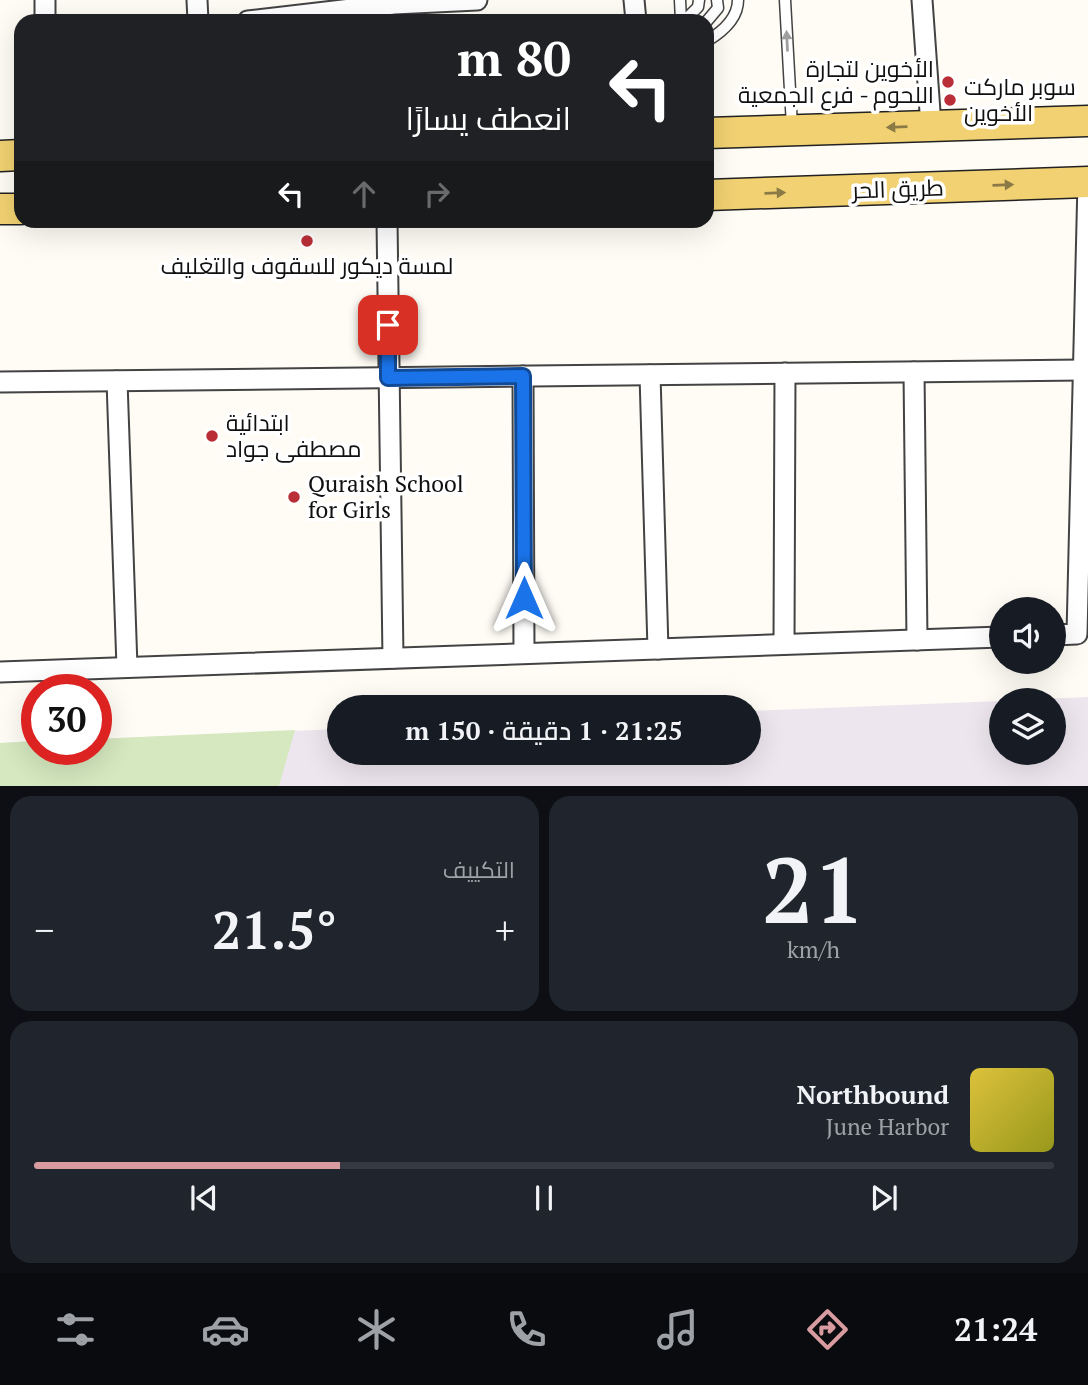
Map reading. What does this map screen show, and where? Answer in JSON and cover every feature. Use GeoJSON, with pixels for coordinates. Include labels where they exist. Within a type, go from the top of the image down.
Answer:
{"type":"FeatureCollection","features":[{"type":"Feature","properties":{"kind":"main road"},"geometry":{"type":"LineString","coordinates":[[714,133],[1088,121]]}},
{"type":"Feature","properties":{"kind":"main road","name":"طريق الحر"},"geometry":{"type":"LineString","coordinates":[[714,195],[1088,183]]}},
{"type":"Feature","properties":{"kind":"street"},"geometry":{"type":"LineString","coordinates":[[327,14],[477,0]]}},
{"type":"Feature","properties":{"kind":"street"},"geometry":{"type":"LineString","coordinates":[[922,0],[931,126]]}},
{"type":"Feature","properties":{"kind":"street"},"geometry":{"type":"LineString","coordinates":[[1066,634],[1077,634],[1088,183]]}},
{"type":"Feature","properties":{"kind":"street"},"geometry":{"type":"LineString","coordinates":[[387,228],[393,658]]}},
{"type":"Feature","properties":{"kind":"street"},"geometry":{"type":"LineString","coordinates":[[0,382],[1083,370]]}},
{"type":"Feature","properties":{"kind":"street"},"geometry":{"type":"LineString","coordinates":[[914,372],[917,640]]}},
{"type":"Feature","properties":{"kind":"street"},"geometry":{"type":"LineString","coordinates":[[784,644],[785,373]]}},
{"type":"Feature","properties":{"kind":"street"},"geometry":{"type":"LineString","coordinates":[[650,375],[658,649]]}},
{"type":"Feature","properties":{"kind":"street"},"geometry":{"type":"LineString","coordinates":[[523,376],[524,653]]}},
{"type":"Feature","properties":{"kind":"street"},"geometry":{"type":"LineString","coordinates":[[117,381],[127,667]]}},
{"type":"Feature","properties":{"kind":"street"},"geometry":{"type":"LineString","coordinates":[[0,672],[989,637]]}},
{"type":"Feature","properties":{"kind":"lane"},"geometry":{"type":"LineString","coordinates":[[690,14],[698,7],[699,0]]}},
{"type":"Feature","properties":{"kind":"lane"},"geometry":{"type":"LineString","coordinates":[[714,35],[734,18],[738,0]]}},
{"type":"Feature","properties":{"kind":"lane"},"geometry":{"type":"LineString","coordinates":[[785,0],[792,130]]}},
{"type":"Feature","properties":{"kind":"shaded area"},"geometry":{"type":"Polygon","coordinates":[[[1088,697],[1088,786],[0,786],[0,743],[21,742],[21,765],[112,765],[112,738],[327,729],[327,765],[761,765],[761,711],[989,701],[989,765],[1066,765],[1066,698],[1088,697]]]}},
{"type":"Feature","properties":{"kind":"green space"},"geometry":{"type":"Polygon","coordinates":[[[295,730],[279,786],[0,786],[0,743],[21,742],[21,765],[112,765],[112,738],[295,730]]]}},
{"type":"Feature","properties":{"kind":"place","name":"الأخوين لتجارة اللحوم - فرع الجمعية"},"geometry":{"type":"Point","coordinates":[948,82]}},
{"type":"Feature","properties":{"kind":"place","name":"سوبر ماركت الأخوين"},"geometry":{"type":"Point","coordinates":[950,100]}},
{"type":"Feature","properties":{"kind":"place","name":"لمسة ديكور للسقوف والتغليف"},"geometry":{"type":"Point","coordinates":[307,241]}},
{"type":"Feature","properties":{"kind":"place","name":"ابتدائية مصطفى جواد"},"geometry":{"type":"Point","coordinates":[212,436]}},
{"type":"Feature","properties":{"kind":"place","name":"Quraish School for Girls"},"geometry":{"type":"Point","coordinates":[294,497]}},
{"type":"Feature","properties":{"kind":"route"},"geometry":{"type":"LineString","coordinates":[[388,325],[388,378],[523,376],[524,598]]}}]}
